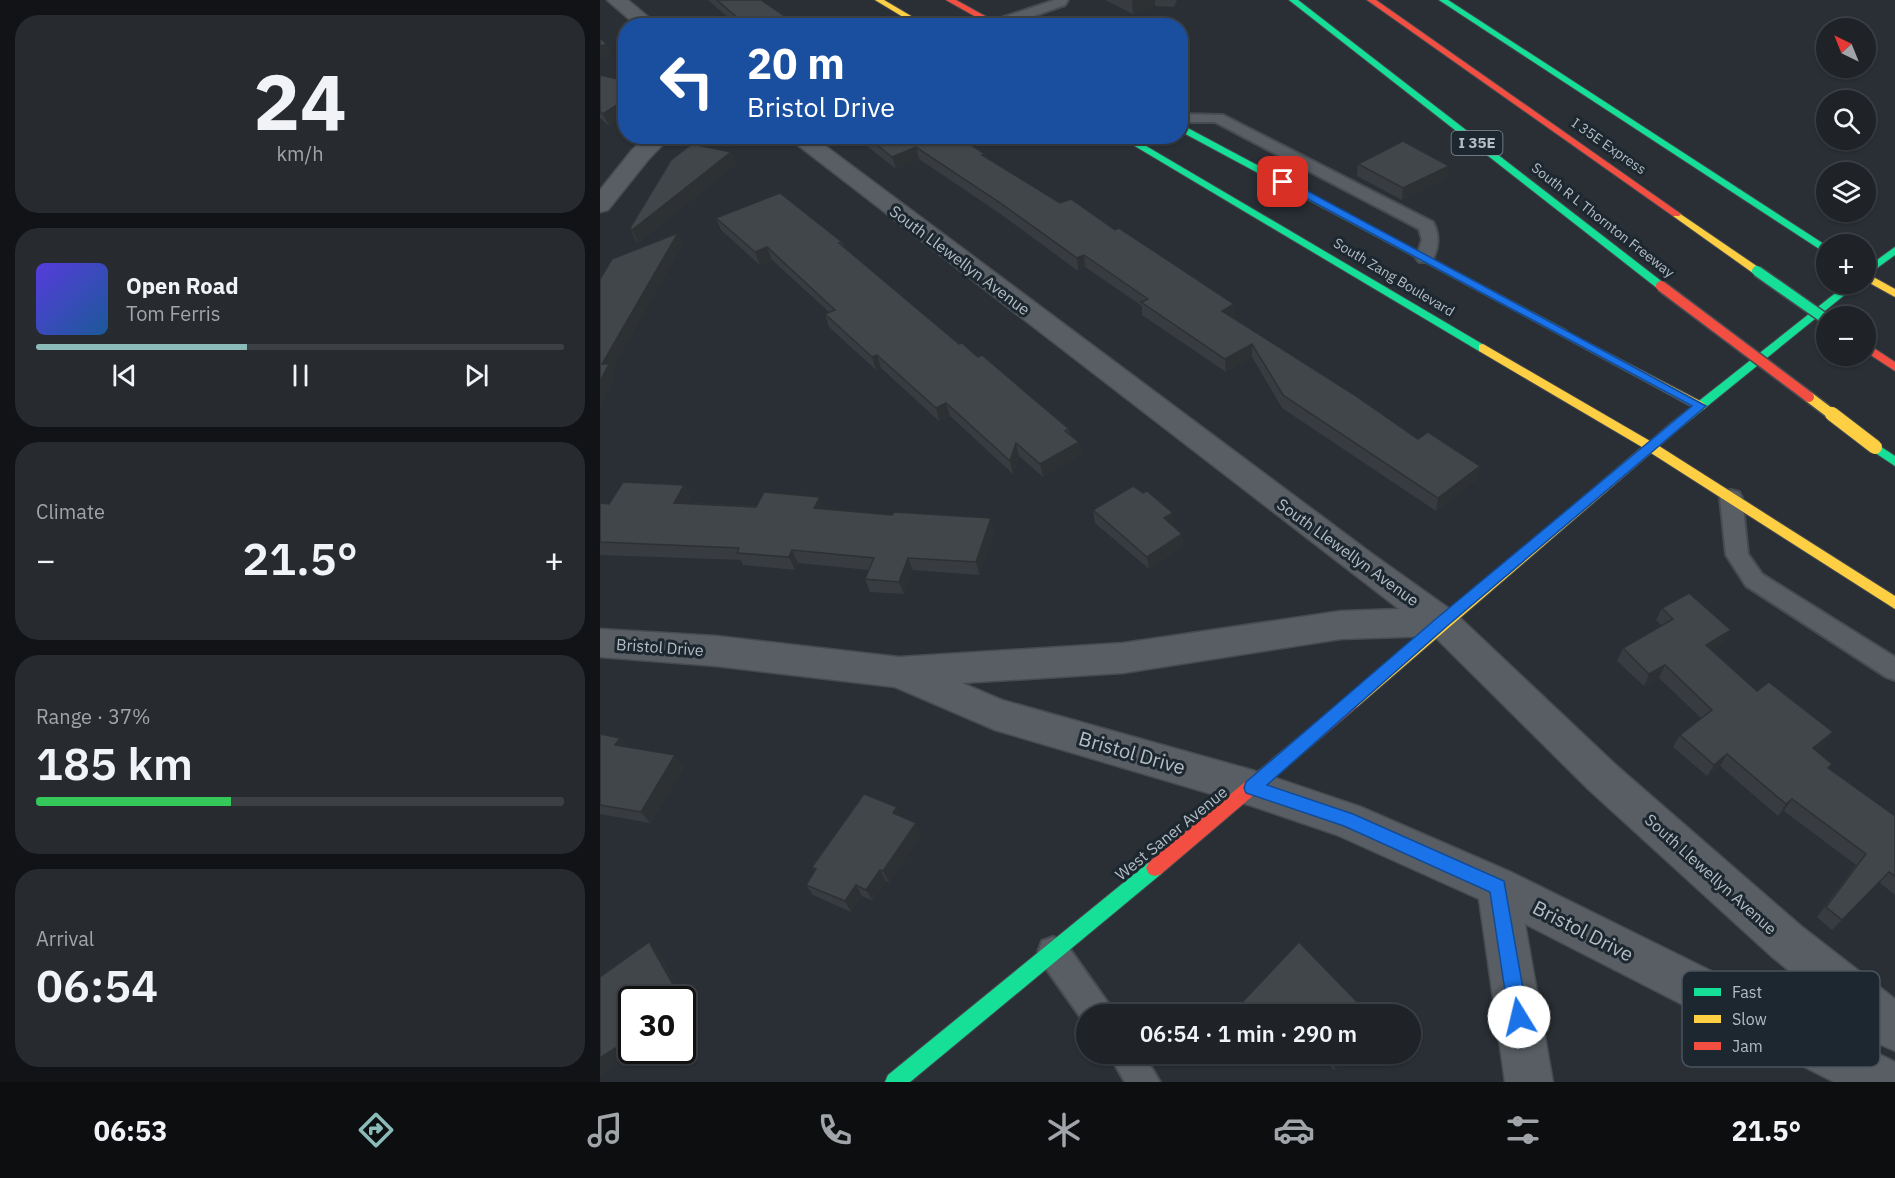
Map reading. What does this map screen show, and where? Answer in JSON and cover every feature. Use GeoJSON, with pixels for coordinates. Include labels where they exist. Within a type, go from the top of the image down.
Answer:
{"type":"FeatureCollection","features":[{"type":"Feature","properties":{"kind":"main road"},"geometry":{"type":"LineString","coordinates":[[879,0],[910,18]]}},
{"type":"Feature","properties":{"kind":"main road"},"geometry":{"type":"LineString","coordinates":[[950,0],[985,18]]}},
{"type":"Feature","properties":{"kind":"main road","name":"South R L Thornton Freeway"},"geometry":{"type":"LineString","coordinates":[[1293,0],[1661,286],[1895,462]]}},
{"type":"Feature","properties":{"kind":"main road","name":"I 35E Express"},"geometry":{"type":"LineString","coordinates":[[1371,0],[1816,312]]}},
{"type":"Feature","properties":{"kind":"main road"},"geometry":{"type":"LineString","coordinates":[[1443,0],[1816,243]]}},
{"type":"Feature","properties":{"kind":"main road","name":"South Zang Boulevard"},"geometry":{"type":"LineString","coordinates":[[1188,131],[1700,406]]}},
{"type":"Feature","properties":{"kind":"main road","name":"South Zang Boulevard"},"geometry":{"type":"LineString","coordinates":[[1135,144],[1649,446]]}},
{"type":"Feature","properties":{"kind":"main road"},"geometry":{"type":"LineString","coordinates":[[1240,206],[1283,182]]}},
{"type":"Feature","properties":{"kind":"main road"},"geometry":{"type":"LineString","coordinates":[[1876,266],[1895,250]]}},
{"type":"Feature","properties":{"kind":"main road"},"geometry":{"type":"LineString","coordinates":[[1876,281],[1895,294]]}},
{"type":"Feature","properties":{"kind":"main road","name":"West Saner Avenue"},"geometry":{"type":"LineString","coordinates":[[895,1082],[1252,788],[1649,446],[1840,294]]}},
{"type":"Feature","properties":{"kind":"main road"},"geometry":{"type":"LineString","coordinates":[[1876,354],[1895,367]]}},
{"type":"Feature","properties":{"kind":"main road"},"geometry":{"type":"LineString","coordinates":[[1649,446],[1895,603]]}},
{"type":"Feature","properties":{"kind":"street"},"geometry":{"type":"LineString","coordinates":[[616,0],[640,18]]}},
{"type":"Feature","properties":{"kind":"street"},"geometry":{"type":"LineString","coordinates":[[600,205],[652,144]]}},
{"type":"Feature","properties":{"kind":"street","name":"South Llewellyn Avenue"},"geometry":{"type":"LineString","coordinates":[[808,144],[1359,562],[1442,622],[1603,778],[1786,941],[1824,971]]}},
{"type":"Feature","properties":{"kind":"street","name":"Bristol Drive"},"geometry":{"type":"LineString","coordinates":[[600,643],[716,651],[899,672],[1123,658],[1341,625],[1442,622]]}},
{"type":"Feature","properties":{"kind":"street","name":"Bristol Drive"},"geometry":{"type":"LineString","coordinates":[[899,672],[995,714],[1252,788],[1347,820],[1498,887],[1682,982]]}},
{"type":"Feature","properties":{"kind":"street"},"geometry":{"type":"LineString","coordinates":[[1498,887],[1529,1082]]}},
{"type":"Feature","properties":{"kind":"street","name":"South Llewellyn Avenue"},"geometry":{"type":"LineString","coordinates":[[1880,1016],[1895,1028]]}},
{"type":"Feature","properties":{"kind":"street","name":"Bristol Drive"},"geometry":{"type":"LineString","coordinates":[[1854,1067],[1884,1082]]}},
{"type":"Feature","properties":{"kind":"lane"},"geometry":{"type":"LineString","coordinates":[[1017,18],[1062,0]]}},
{"type":"Feature","properties":{"kind":"lane"},"geometry":{"type":"LineString","coordinates":[[1188,118],[1218,117],[1427,226],[1430,240],[1425,258]]}},
{"type":"Feature","properties":{"kind":"lane"},"geometry":{"type":"LineString","coordinates":[[1283,182],[1313,166]]}},
{"type":"Feature","properties":{"kind":"lane"},"geometry":{"type":"LineString","coordinates":[[1731,498],[1737,555],[1754,580],[1895,670]]}},
{"type":"Feature","properties":{"kind":"lane"},"geometry":{"type":"LineString","coordinates":[[1053,952],[1089,1004]]}},
{"type":"Feature","properties":{"kind":"lane"},"geometry":{"type":"LineString","coordinates":[[1132,1064],[1144,1082]]}},
{"type":"Feature","properties":{"kind":"building"},"geometry":{"type":"Polygon","coordinates":[[[717,0],[761,0],[787,18],[738,18],[717,0]]]}},
{"type":"Feature","properties":{"kind":"building"},"geometry":{"type":"Polygon","coordinates":[[[600,38],[607,44],[600,46],[600,38]]]}},
{"type":"Feature","properties":{"kind":"building"},"geometry":{"type":"Polygon","coordinates":[[[600,75],[618,79],[618,104],[603,114],[600,111],[600,75]]]}},
{"type":"Feature","properties":{"kind":"building"},"geometry":{"type":"Polygon","coordinates":[[[1403,141],[1449,166],[1403,188],[1358,164],[1403,141]]]}},
{"type":"Feature","properties":{"kind":"building"},"geometry":{"type":"Polygon","coordinates":[[[692,144],[731,152],[632,230],[630,228],[671,160],[692,144]]]}},
{"type":"Feature","properties":{"kind":"building"},"geometry":{"type":"Polygon","coordinates":[[[876,144],[969,144],[985,154],[982,155],[1060,203],[1071,199],[1115,230],[1119,228],[1234,304],[1222,311],[1353,394],[1418,439],[1428,432],[1480,466],[1438,498],[1283,395],[1252,344],[1225,359],[1141,302],[1148,299],[1084,255],[1077,258],[999,202],[916,147],[892,157],[876,144]]]}},
{"type":"Feature","properties":{"kind":"building"},"geometry":{"type":"Polygon","coordinates":[[[780,193],[842,242],[839,243],[959,344],[962,343],[978,357],[982,355],[1069,429],[1065,431],[1079,442],[1040,464],[1016,443],[1010,461],[946,403],[936,408],[877,355],[872,357],[825,314],[835,310],[767,247],[755,252],[716,218],[780,193]]]}},
{"type":"Feature","properties":{"kind":"building"},"geometry":{"type":"Polygon","coordinates":[[[678,233],[602,364],[609,364],[600,381],[600,279],[612,259],[678,233]]]}},
{"type":"Feature","properties":{"kind":"building"},"geometry":{"type":"Polygon","coordinates":[[[623,482],[684,485],[674,503],[756,507],[764,492],[820,497],[814,508],[892,515],[894,512],[991,518],[976,562],[908,558],[899,582],[865,579],[874,558],[792,550],[789,557],[737,553],[739,548],[600,542],[600,503],[609,504],[623,482]]]}},
{"type":"Feature","properties":{"kind":"building"},"geometry":{"type":"Polygon","coordinates":[[[1133,486],[1143,493],[1147,491],[1173,513],[1164,518],[1182,534],[1147,557],[1093,510],[1133,486]]]}},
{"type":"Feature","properties":{"kind":"building"},"geometry":{"type":"Polygon","coordinates":[[[1689,593],[1731,630],[1706,645],[1757,691],[1769,682],[1833,732],[1813,748],[1832,764],[1828,768],[1895,816],[1895,876],[1889,872],[1842,920],[1826,907],[1866,854],[1792,799],[1786,804],[1727,754],[1714,765],[1680,735],[1712,710],[1665,665],[1649,674],[1623,648],[1673,619],[1662,608],[1689,593]]]}},
{"type":"Feature","properties":{"kind":"building"},"geometry":{"type":"Polygon","coordinates":[[[600,734],[620,738],[615,745],[675,755],[641,812],[600,805],[600,734]]]}},
{"type":"Feature","properties":{"kind":"building"},"geometry":{"type":"Polygon","coordinates":[[[864,794],[897,807],[893,813],[916,823],[883,871],[880,870],[866,890],[856,885],[845,901],[806,885],[816,869],[812,867],[864,794]]]}},
{"type":"Feature","properties":{"kind":"building"},"geometry":{"type":"Polygon","coordinates":[[[649,942],[674,986],[618,986],[618,1053],[615,1048],[600,1058],[600,977],[649,942]]]}},
{"type":"Feature","properties":{"kind":"building"},"geometry":{"type":"Polygon","coordinates":[[[1299,942],[1359,1004],[1241,1004],[1299,942]]]}},
{"type":"Feature","properties":{"kind":"traffic: fast"},"geometry":{"type":"LineString","coordinates":[[1293,0],[1661,286]]}},
{"type":"Feature","properties":{"kind":"traffic: fast"},"geometry":{"type":"LineString","coordinates":[[1443,0],[1816,244]]}},
{"type":"Feature","properties":{"kind":"traffic: fast"},"geometry":{"type":"LineString","coordinates":[[1188,131],[1562,332]]}},
{"type":"Feature","properties":{"kind":"traffic: fast"},"geometry":{"type":"LineString","coordinates":[[1136,144],[1483,348]]}},
{"type":"Feature","properties":{"kind":"traffic: fast"},"geometry":{"type":"LineString","coordinates":[[1876,265],[1895,250]]}},
{"type":"Feature","properties":{"kind":"traffic: fast"},"geometry":{"type":"LineString","coordinates":[[1757,271],[1816,312]]}},
{"type":"Feature","properties":{"kind":"traffic: fast"},"geometry":{"type":"LineString","coordinates":[[1675,426],[1840,294]]}},
{"type":"Feature","properties":{"kind":"traffic: fast"},"geometry":{"type":"LineString","coordinates":[[1875,447],[1895,462]]}},
{"type":"Feature","properties":{"kind":"traffic: fast"},"geometry":{"type":"LineString","coordinates":[[895,1082],[1155,868]]}},
{"type":"Feature","properties":{"kind":"traffic: slow"},"geometry":{"type":"LineString","coordinates":[[879,0],[910,18]]}},
{"type":"Feature","properties":{"kind":"traffic: slow"},"geometry":{"type":"LineString","coordinates":[[1676,214],[1757,271]]}},
{"type":"Feature","properties":{"kind":"traffic: slow"},"geometry":{"type":"LineString","coordinates":[[1876,282],[1895,294]]}},
{"type":"Feature","properties":{"kind":"traffic: slow"},"geometry":{"type":"LineString","coordinates":[[1562,332],[1700,406]]}},
{"type":"Feature","properties":{"kind":"traffic: slow"},"geometry":{"type":"LineString","coordinates":[[1483,348],[1649,446],[1895,603]]}},
{"type":"Feature","properties":{"kind":"traffic: slow"},"geometry":{"type":"LineString","coordinates":[[1809,397],[1875,447]]}},
{"type":"Feature","properties":{"kind":"traffic: slow"},"geometry":{"type":"LineString","coordinates":[[1352,702],[1675,426]]}},
{"type":"Feature","properties":{"kind":"traffic: jam"},"geometry":{"type":"LineString","coordinates":[[950,0],[984,18]]}},
{"type":"Feature","properties":{"kind":"traffic: jam"},"geometry":{"type":"LineString","coordinates":[[1371,0],[1676,214]]}},
{"type":"Feature","properties":{"kind":"traffic: jam"},"geometry":{"type":"LineString","coordinates":[[1661,286],[1809,397]]}},
{"type":"Feature","properties":{"kind":"traffic: jam"},"geometry":{"type":"LineString","coordinates":[[1876,354],[1895,367]]}},
{"type":"Feature","properties":{"kind":"traffic: jam"},"geometry":{"type":"LineString","coordinates":[[1155,868],[1352,702]]}},
{"type":"Feature","properties":{"kind":"route"},"geometry":{"type":"LineString","coordinates":[[1283,182],[1700,406],[1649,446],[1442,622],[1252,788],[1347,820],[1498,887],[1519,1017]]}}]}
